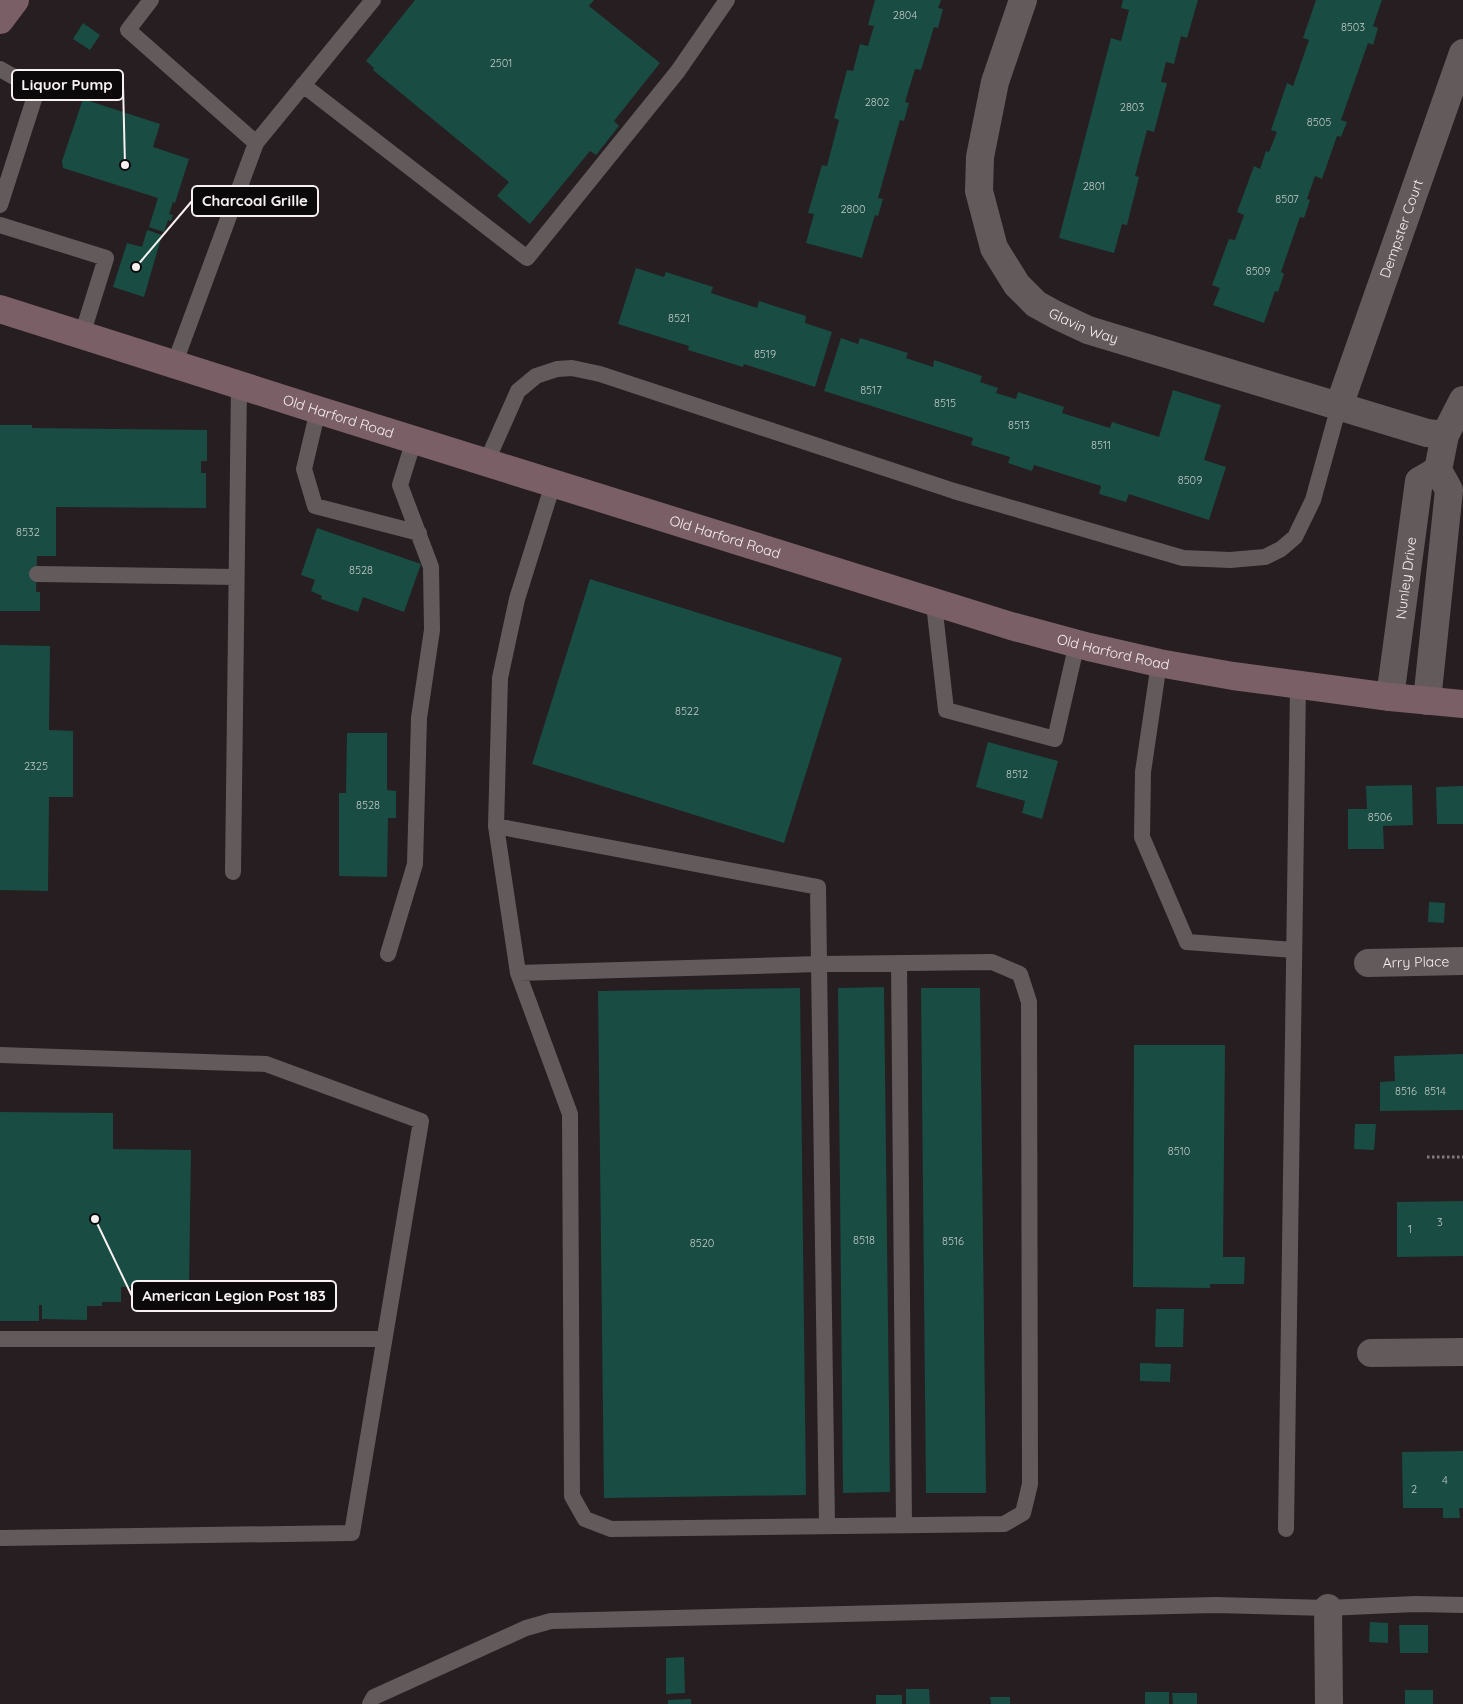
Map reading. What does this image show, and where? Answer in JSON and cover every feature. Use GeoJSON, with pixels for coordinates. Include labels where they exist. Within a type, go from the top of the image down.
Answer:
{"type":"FeatureCollection","features":[{"type":"Feature","properties":{"kind":"street"},"geometry":{"type":"LineString","coordinates":[[0,20],[16,0]]}},
{"type":"Feature","properties":{"kind":"street","name":"Glavin Way"},"geometry":{"type":"LineString","coordinates":[[1023,0],[995,82],[980,157],[979,191],[994,248],[1017,285],[1036,304],[1088,330],[1427,433],[1445,435]]}},
{"type":"Feature","properties":{"kind":"street","name":"Dempster Court"},"geometry":{"type":"LineString","coordinates":[[1339,406],[1463,52]]}},
{"type":"Feature","properties":{"kind":"street","name":"Old Harford Road"},"geometry":{"type":"LineString","coordinates":[[0,309],[934,604],[1011,626],[1159,663],[1233,676],[1427,702],[1463,704]]}},
{"type":"Feature","properties":{"kind":"street"},"geometry":{"type":"LineString","coordinates":[[1427,702],[1449,490],[1438,470],[1445,435],[1463,400]]}},
{"type":"Feature","properties":{"kind":"street","name":"Nunley Drive"},"geometry":{"type":"LineString","coordinates":[[1390,697],[1420,481],[1438,470]]}},
{"type":"Feature","properties":{"kind":"street","name":"Arry Place"},"geometry":{"type":"LineString","coordinates":[[1368,963],[1463,961]]}},
{"type":"Feature","properties":{"kind":"street"},"geometry":{"type":"LineString","coordinates":[[1371,1353],[1463,1352]]}},
{"type":"Feature","properties":{"kind":"street"},"geometry":{"type":"LineString","coordinates":[[1328,1608],[1329,1704]]}},
{"type":"Feature","properties":{"kind":"lane"},"geometry":{"type":"LineString","coordinates":[[151,0],[128,30],[256,143]]}},
{"type":"Feature","properties":{"kind":"lane"},"geometry":{"type":"LineString","coordinates":[[174,365],[256,143],[373,0]]}},
{"type":"Feature","properties":{"kind":"lane"},"geometry":{"type":"LineString","coordinates":[[303,85],[527,258],[678,72],[727,0]]}},
{"type":"Feature","properties":{"kind":"lane"},"geometry":{"type":"LineString","coordinates":[[0,68],[36,90],[0,205]]}},
{"type":"Feature","properties":{"kind":"lane"},"geometry":{"type":"LineString","coordinates":[[0,225],[106,258],[82,335]]}},
{"type":"Feature","properties":{"kind":"lane"},"geometry":{"type":"LineString","coordinates":[[486,463],[518,391],[536,376],[557,369],[572,368],[600,374],[954,491],[1173,556],[1230,560],[1265,557],[1281,549],[1296,537],[1312,500],[1339,406]]}},
{"type":"Feature","properties":{"kind":"lane"},"geometry":{"type":"LineString","coordinates":[[233,872],[239,385]]}},
{"type":"Feature","properties":{"kind":"lane"},"geometry":{"type":"LineString","coordinates":[[318,410],[304,469],[315,506],[418,533]]}},
{"type":"Feature","properties":{"kind":"lane"},"geometry":{"type":"LineString","coordinates":[[388,954],[415,864],[419,718],[432,630],[431,567],[400,485],[414,440]]}},
{"type":"Feature","properties":{"kind":"lane"},"geometry":{"type":"LineString","coordinates":[[518,973],[819,964],[992,962],[1020,974],[1029,1002],[1030,1484],[1023,1514],[1004,1524],[611,1529],[585,1520],[572,1496],[570,1114],[518,973],[496,826],[500,678],[517,599],[553,484]]}},
{"type":"Feature","properties":{"kind":"lane"},"geometry":{"type":"LineString","coordinates":[[36,574],[236,577]]}},
{"type":"Feature","properties":{"kind":"lane"},"geometry":{"type":"LineString","coordinates":[[934,604],[946,710],[1055,739],[1077,643]]}},
{"type":"Feature","properties":{"kind":"lane"},"geometry":{"type":"LineString","coordinates":[[1159,663],[1143,772],[1142,837],[1187,942],[1294,950]]}},
{"type":"Feature","properties":{"kind":"lane"},"geometry":{"type":"LineString","coordinates":[[1286,1529],[1298,686]]}},
{"type":"Feature","properties":{"kind":"lane"},"geometry":{"type":"LineString","coordinates":[[496,826],[818,888],[827,1526]]}},
{"type":"Feature","properties":{"kind":"lane"},"geometry":{"type":"LineString","coordinates":[[899,963],[904,1525]]}},
{"type":"Feature","properties":{"kind":"lane"},"geometry":{"type":"LineString","coordinates":[[0,1055],[266,1064],[421,1121],[352,1532],[0,1538]]}},
{"type":"Feature","properties":{"kind":"lane"},"geometry":{"type":"LineString","coordinates":[[0,1339],[384,1339]]}},
{"type":"Feature","properties":{"kind":"lane"},"geometry":{"type":"LineString","coordinates":[[370,1704],[374,1697],[436,1668],[526,1628],[552,1621],[1207,1606],[1328,1608],[1415,1604],[1463,1605]]}},
{"type":"Feature","properties":{"kind":"path"},"geometry":{"type":"LineString","coordinates":[[1427,1157],[1463,1157]]}},
{"type":"Feature","properties":{"kind":"building"},"geometry":{"type":"Polygon","coordinates":[[[415,0],[594,0],[589,6],[660,63],[614,121],[619,126],[596,155],[590,151],[530,224],[497,196],[509,182],[373,70],[374,68],[366,61],[415,0]]]}},
{"type":"Feature","properties":{"kind":"building"},"geometry":{"type":"Polygon","coordinates":[[[875,0],[941,0],[938,8],[943,9],[938,28],[934,27],[921,70],[915,69],[905,102],[909,103],[904,121],[900,120],[878,198],[883,199],[878,216],[875,215],[862,258],[806,243],[814,214],[808,213],[822,165],[827,166],[839,120],[834,118],[847,70],[853,71],[860,44],[868,46],[874,26],[868,25],[875,0]]]}},
{"type":"Feature","properties":{"kind":"building"},"geometry":{"type":"Polygon","coordinates":[[[1123,0],[1198,0],[1187,38],[1181,36],[1174,64],[1166,62],[1161,82],[1167,83],[1154,132],[1147,130],[1135,176],[1139,177],[1127,225],[1122,224],[1114,253],[1059,238],[1111,38],[1121,41],[1129,10],[1121,8],[1123,0]]]}},
{"type":"Feature","properties":{"kind":"building"},"geometry":{"type":"Polygon","coordinates":[[[1316,0],[1382,0],[1373,26],[1378,28],[1373,45],[1368,43],[1341,120],[1347,122],[1341,137],[1337,136],[1322,179],[1315,176],[1307,199],[1310,200],[1304,218],[1300,217],[1281,272],[1284,274],[1278,292],[1275,291],[1264,323],[1213,305],[1220,288],[1212,285],[1229,239],[1235,240],[1244,215],[1237,212],[1254,166],[1260,169],[1266,151],[1269,152],[1277,132],[1271,130],[1287,83],[1293,86],[1309,40],[1303,38],[1316,0]]]}},
{"type":"Feature","properties":{"kind":"building"},"geometry":{"type":"Polygon","coordinates":[[[83,23],[100,35],[90,50],[73,39],[83,23]]]}},
{"type":"Feature","properties":{"kind":"building"},"geometry":{"type":"Polygon","coordinates":[[[83,99],[160,124],[153,147],[189,159],[175,203],[173,202],[169,214],[173,215],[171,221],[168,220],[164,232],[149,227],[158,198],[63,168],[62,161],[83,99]]]}},
{"type":"Feature","properties":{"kind":"building"},"geometry":{"type":"Polygon","coordinates":[[[147,230],[162,235],[144,297],[113,287],[127,243],[142,247],[147,230]]]}},
{"type":"Feature","properties":{"kind":"building"},"geometry":{"type":"Polygon","coordinates":[[[636,268],[664,277],[666,272],[713,287],[711,293],[757,308],[759,301],[806,316],[805,323],[832,332],[815,387],[744,364],[743,367],[688,350],[689,346],[618,324],[636,268]]]}},
{"type":"Feature","properties":{"kind":"building"},"geometry":{"type":"Polygon","coordinates":[[[841,338],[858,344],[860,338],[908,353],[906,358],[933,367],[934,360],[982,376],[980,382],[998,388],[996,393],[1016,399],[1018,392],[1064,407],[1062,413],[1110,428],[1112,422],[1159,437],[1173,390],[1221,405],[1204,460],[1226,467],[1209,520],[1129,494],[1126,502],[1099,494],[1101,486],[1034,465],[1032,471],[1008,463],[1010,457],[971,445],[973,438],[824,391],[841,338]]]}},
{"type":"Feature","properties":{"kind":"building"},"geometry":{"type":"Polygon","coordinates":[[[0,425],[32,425],[32,428],[207,430],[207,461],[201,461],[201,473],[206,473],[206,508],[56,507],[56,556],[37,556],[36,592],[40,592],[40,611],[0,611],[0,425]]]}},
{"type":"Feature","properties":{"kind":"building"},"geometry":{"type":"Polygon","coordinates":[[[317,528],[421,564],[404,612],[363,597],[358,612],[321,599],[322,596],[311,591],[315,580],[301,575],[317,528]]]}},
{"type":"Feature","properties":{"kind":"building"},"geometry":{"type":"Polygon","coordinates":[[[590,579],[842,658],[784,843],[532,764],[590,579]]]}},
{"type":"Feature","properties":{"kind":"building"},"geometry":{"type":"Polygon","coordinates":[[[0,645],[50,646],[49,730],[73,731],[73,797],[49,797],[48,891],[0,890],[0,645]]]}},
{"type":"Feature","properties":{"kind":"building"},"geometry":{"type":"Polygon","coordinates":[[[347,733],[387,733],[387,790],[396,791],[396,818],[388,818],[387,877],[339,876],[339,793],[346,793],[347,733]]]}},
{"type":"Feature","properties":{"kind":"building"},"geometry":{"type":"Polygon","coordinates":[[[988,742],[1058,761],[1042,819],[1022,813],[1025,801],[976,787],[988,742]]]}},
{"type":"Feature","properties":{"kind":"building"},"geometry":{"type":"Polygon","coordinates":[[[1412,785],[1413,825],[1383,826],[1384,849],[1348,849],[1348,809],[1367,809],[1366,786],[1412,785]]]}},
{"type":"Feature","properties":{"kind":"building"},"geometry":{"type":"Polygon","coordinates":[[[1463,786],[1463,824],[1437,824],[1436,787],[1463,786]]]}},
{"type":"Feature","properties":{"kind":"building"},"geometry":{"type":"Polygon","coordinates":[[[1429,902],[1445,903],[1444,923],[1428,922],[1429,902]]]}},
{"type":"Feature","properties":{"kind":"building"},"geometry":{"type":"Polygon","coordinates":[[[884,987],[890,1492],[843,1493],[838,988],[884,987]]]}},
{"type":"Feature","properties":{"kind":"building"},"geometry":{"type":"Polygon","coordinates":[[[800,988],[806,1495],[604,1498],[598,991],[800,988]]]}},
{"type":"Feature","properties":{"kind":"building"},"geometry":{"type":"Polygon","coordinates":[[[921,988],[980,988],[986,1493],[926,1493],[921,988]]]}},
{"type":"Feature","properties":{"kind":"building"},"geometry":{"type":"Polygon","coordinates":[[[1134,1045],[1225,1045],[1223,1257],[1245,1257],[1244,1284],[1210,1284],[1210,1288],[1133,1287],[1134,1045]]]}},
{"type":"Feature","properties":{"kind":"building"},"geometry":{"type":"Polygon","coordinates":[[[1463,1054],[1463,1110],[1380,1111],[1380,1082],[1395,1081],[1394,1056],[1463,1054]]]}},
{"type":"Feature","properties":{"kind":"building"},"geometry":{"type":"Polygon","coordinates":[[[0,1112],[113,1113],[113,1149],[191,1150],[189,1288],[121,1287],[121,1302],[102,1302],[102,1306],[87,1306],[87,1320],[42,1319],[42,1305],[39,1305],[39,1321],[0,1321],[0,1112]]]}},
{"type":"Feature","properties":{"kind":"building"},"geometry":{"type":"Polygon","coordinates":[[[1355,1124],[1376,1124],[1374,1150],[1354,1149],[1355,1124]]]}},
{"type":"Feature","properties":{"kind":"building"},"geometry":{"type":"Polygon","coordinates":[[[1463,1201],[1463,1256],[1397,1257],[1397,1202],[1463,1201]]]}},
{"type":"Feature","properties":{"kind":"building"},"geometry":{"type":"Polygon","coordinates":[[[1156,1309],[1184,1309],[1183,1347],[1155,1347],[1156,1309]]]}},
{"type":"Feature","properties":{"kind":"building"},"geometry":{"type":"Polygon","coordinates":[[[1140,1363],[1171,1364],[1170,1382],[1140,1381],[1140,1363]]]}},
{"type":"Feature","properties":{"kind":"building"},"geometry":{"type":"Polygon","coordinates":[[[1463,1451],[1463,1508],[1459,1508],[1460,1518],[1443,1518],[1443,1508],[1403,1508],[1402,1452],[1463,1451]]]}},
{"type":"Feature","properties":{"kind":"building"},"geometry":{"type":"Polygon","coordinates":[[[1370,1622],[1388,1623],[1388,1643],[1369,1642],[1370,1622]]]}},
{"type":"Feature","properties":{"kind":"building"},"geometry":{"type":"Polygon","coordinates":[[[1399,1625],[1428,1625],[1428,1653],[1400,1653],[1399,1625]]]}},
{"type":"Feature","properties":{"kind":"building"},"geometry":{"type":"Polygon","coordinates":[[[684,1657],[685,1693],[666,1694],[666,1658],[684,1657]]]}},
{"type":"Feature","properties":{"kind":"building"},"geometry":{"type":"Polygon","coordinates":[[[906,1689],[929,1689],[930,1704],[906,1704],[906,1689]]]}},
{"type":"Feature","properties":{"kind":"building"},"geometry":{"type":"Polygon","coordinates":[[[1405,1690],[1433,1690],[1433,1704],[1405,1704],[1405,1690]]]}},
{"type":"Feature","properties":{"kind":"building"},"geometry":{"type":"Polygon","coordinates":[[[1145,1692],[1169,1692],[1169,1704],[1145,1704],[1145,1692]]]}},
{"type":"Feature","properties":{"kind":"building"},"geometry":{"type":"Polygon","coordinates":[[[1172,1693],[1197,1693],[1197,1704],[1173,1704],[1172,1693]]]}},
{"type":"Feature","properties":{"kind":"building"},"geometry":{"type":"Polygon","coordinates":[[[876,1695],[902,1695],[902,1704],[876,1704],[876,1695]]]}},
{"type":"Feature","properties":{"kind":"building"},"geometry":{"type":"Polygon","coordinates":[[[990,1697],[1010,1697],[1010,1704],[991,1704],[990,1697]]]}},
{"type":"Feature","properties":{"kind":"building"},"geometry":{"type":"Polygon","coordinates":[[[691,1699],[691,1704],[668,1704],[668,1700],[691,1699]]]}},
{"type":"Feature","properties":{"kind":"place","name":"Liquor Pump"},"geometry":{"type":"Point","coordinates":[125,165]}},
{"type":"Feature","properties":{"kind":"place","name":"Charcoal Grille"},"geometry":{"type":"Point","coordinates":[136,267]}},
{"type":"Feature","properties":{"kind":"place","name":"American Legion Post 183"},"geometry":{"type":"Point","coordinates":[95,1219]}}]}
